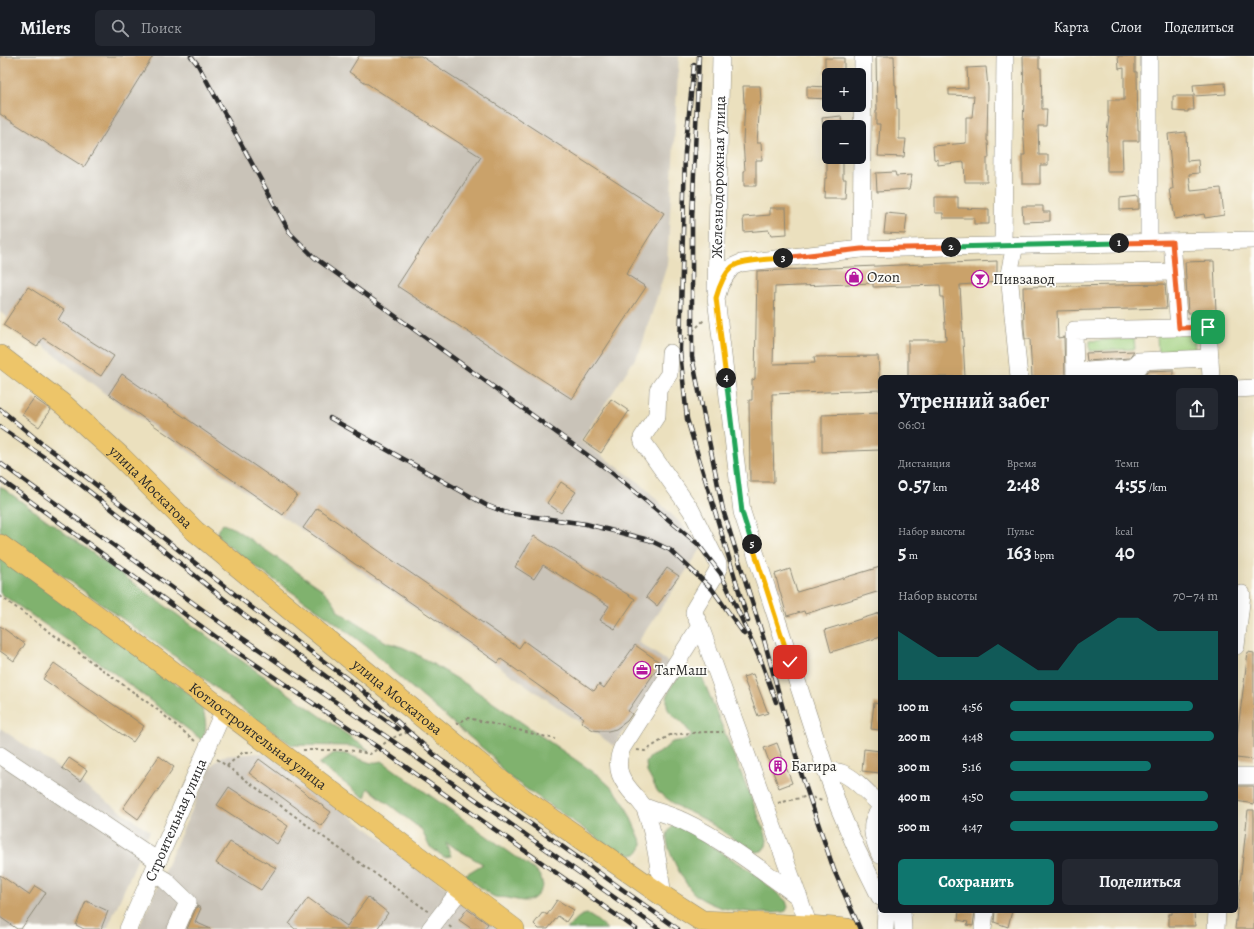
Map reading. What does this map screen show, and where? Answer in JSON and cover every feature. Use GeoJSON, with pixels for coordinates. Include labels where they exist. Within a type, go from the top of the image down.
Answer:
{"type":"FeatureCollection","features":[{"type":"Feature","properties":{"kind":"main road","name":"улица Москатова"},"geometry":{"type":"LineString","coordinates":[[0,356],[65,406],[121,457],[195,531],[440,732],[522,798],[664,896],[698,925],[809,926],[847,929]]}},
{"type":"Feature","properties":{"kind":"main road","name":"Котлостроительная улица"},"geometry":{"type":"LineString","coordinates":[[0,545],[148,653],[514,929]]}},
{"type":"Feature","properties":{"kind":"street","name":"Железнодорожная улица"},"geometry":{"type":"LineString","coordinates":[[720,56],[716,298],[742,512],[839,808],[856,848],[878,893]]}},
{"type":"Feature","properties":{"kind":"street"},"geometry":{"type":"LineString","coordinates":[[863,56],[861,249],[1254,240]]}},
{"type":"Feature","properties":{"kind":"street"},"geometry":{"type":"LineString","coordinates":[[1005,56],[1009,274],[1020,375]]}},
{"type":"Feature","properties":{"kind":"street"},"geometry":{"type":"LineString","coordinates":[[1149,56],[1149,242]]}},
{"type":"Feature","properties":{"kind":"street"},"geometry":{"type":"LineString","coordinates":[[1172,242],[1179,328]]}},
{"type":"Feature","properties":{"kind":"street","name":"Железнодорожная улица"},"geometry":{"type":"LineString","coordinates":[[716,298],[720,285],[726,275],[732,267],[741,263],[861,249]]}},
{"type":"Feature","properties":{"kind":"street"},"geometry":{"type":"LineString","coordinates":[[1009,274],[1174,272]]}},
{"type":"Feature","properties":{"kind":"street"},"geometry":{"type":"LineString","coordinates":[[1210,358],[1138,361],[1139,367],[1075,374],[1074,330],[1208,327],[1210,358],[1211,375]]}},
{"type":"Feature","properties":{"kind":"street"},"geometry":{"type":"LineString","coordinates":[[670,353],[669,374],[658,390],[657,416],[642,438],[643,442],[691,510],[718,564],[718,569],[695,608],[694,614],[700,626],[809,926]]}},
{"type":"Feature","properties":{"kind":"street"},"geometry":{"type":"LineString","coordinates":[[1238,389],[1254,388]]}},
{"type":"Feature","properties":{"kind":"street"},"geometry":{"type":"LineString","coordinates":[[1238,633],[1244,594]]}},
{"type":"Feature","properties":{"kind":"street"},"geometry":{"type":"LineString","coordinates":[[664,896],[645,807],[626,785],[621,776],[618,764],[622,748],[700,626]]}},
{"type":"Feature","properties":{"kind":"street","name":"Строительная улица"},"geometry":{"type":"LineString","coordinates":[[128,929],[224,710]]}},
{"type":"Feature","properties":{"kind":"street"},"geometry":{"type":"LineString","coordinates":[[0,755],[155,867],[165,880],[188,902],[176,929]]}},
{"type":"Feature","properties":{"kind":"street"},"geometry":{"type":"LineString","coordinates":[[826,771],[839,772],[851,778],[878,803]]}},
{"type":"Feature","properties":{"kind":"street"},"geometry":{"type":"LineString","coordinates":[[1238,776],[1254,776]]}},
{"type":"Feature","properties":{"kind":"street"},"geometry":{"type":"LineString","coordinates":[[645,807],[681,820],[699,829],[739,854],[799,897]]}},
{"type":"Feature","properties":{"kind":"street"},"geometry":{"type":"LineString","coordinates":[[878,813],[875,817],[873,829],[878,849]]}},
{"type":"Feature","properties":{"kind":"street"},"geometry":{"type":"LineString","coordinates":[[434,924],[461,889]]}},
{"type":"Feature","properties":{"kind":"street"},"geometry":{"type":"LineString","coordinates":[[885,929],[886,913]]}},
{"type":"Feature","properties":{"kind":"street"},"geometry":{"type":"LineString","coordinates":[[902,913],[903,929]]}},
{"type":"Feature","properties":{"kind":"street"},"geometry":{"type":"LineString","coordinates":[[983,929],[985,913]]}},
{"type":"Feature","properties":{"kind":"street"},"geometry":{"type":"LineString","coordinates":[[1216,929],[1217,913]]}},
{"type":"Feature","properties":{"kind":"path"},"geometry":{"type":"LineString","coordinates":[[670,353],[706,318]]}},
{"type":"Feature","properties":{"kind":"path"},"geometry":{"type":"LineString","coordinates":[[0,596],[154,707],[206,751],[333,844],[434,924],[453,929]]}},
{"type":"Feature","properties":{"kind":"path"},"geometry":{"type":"LineString","coordinates":[[370,754],[390,739],[404,733],[411,734],[419,731],[440,732],[468,718],[555,739]]}},
{"type":"Feature","properties":{"kind":"path"},"geometry":{"type":"LineString","coordinates":[[622,748],[645,752],[670,736],[704,732],[739,732]]}},
{"type":"Feature","properties":{"kind":"path"},"geometry":{"type":"LineString","coordinates":[[773,805],[809,796],[839,808]]}},
{"type":"Feature","properties":{"kind":"shaded area"},"geometry":{"type":"Polygon","coordinates":[[[0,56],[679,56],[667,265],[640,351],[581,441],[640,483],[703,546],[638,642],[670,663],[614,746],[108,396],[0,312],[0,56]]]}},
{"type":"Feature","properties":{"kind":"shaded area"},"geometry":{"type":"Polygon","coordinates":[[[0,728],[150,831],[107,929],[0,929],[0,728]]]}},
{"type":"Feature","properties":{"kind":"shaded area"},"geometry":{"type":"Polygon","coordinates":[[[261,753],[270,756],[502,929],[138,929],[212,765],[222,756],[261,753]]]}},
{"type":"Feature","properties":{"kind":"green space"},"geometry":{"type":"Polygon","coordinates":[[[1194,332],[1195,353],[1158,355],[1157,334],[1194,332]]]}},
{"type":"Feature","properties":{"kind":"green space"},"geometry":{"type":"Polygon","coordinates":[[[1134,338],[1135,349],[1090,351],[1090,341],[1134,338]]]}},
{"type":"Feature","properties":{"kind":"green space"},"geometry":{"type":"Polygon","coordinates":[[[0,486],[215,642],[369,750],[349,746],[292,745],[251,716],[187,665],[0,531],[0,486]]]}},
{"type":"Feature","properties":{"kind":"green space"},"geometry":{"type":"Polygon","coordinates":[[[223,524],[235,529],[322,589],[333,601],[338,611],[386,642],[411,651],[466,684],[599,776],[616,792],[625,805],[642,843],[641,849],[636,854],[625,854],[603,842],[505,774],[493,757],[391,670],[370,649],[328,617],[257,568],[219,538],[217,532],[223,524]]]}},
{"type":"Feature","properties":{"kind":"green space"},"geometry":{"type":"Polygon","coordinates":[[[0,554],[198,700],[203,710],[206,725],[202,740],[114,673],[0,593],[0,554]]]}},
{"type":"Feature","properties":{"kind":"green space"},"geometry":{"type":"Polygon","coordinates":[[[689,670],[695,671],[702,677],[765,832],[767,840],[766,846],[762,851],[756,852],[749,850],[702,818],[680,808],[658,792],[647,772],[646,763],[650,757],[662,751],[672,742],[685,740],[692,735],[669,711],[667,703],[669,691],[675,681],[684,672],[689,670]]]}},
{"type":"Feature","properties":{"kind":"green space"},"geometry":{"type":"Polygon","coordinates":[[[334,753],[346,754],[371,763],[382,761],[537,872],[541,878],[543,886],[536,896],[528,901],[495,897],[489,894],[465,875],[483,864],[446,843],[451,856],[444,857],[429,846],[422,830],[368,788],[365,798],[319,764],[334,753]]]}},
{"type":"Feature","properties":{"kind":"green space"},"geometry":{"type":"Polygon","coordinates":[[[674,825],[679,825],[754,873],[786,901],[788,907],[786,911],[763,913],[734,910],[719,907],[697,896],[683,878],[673,860],[670,851],[667,835],[674,825]]]}},
{"type":"Feature","properties":{"kind":"green space"},"geometry":{"type":"Polygon","coordinates":[[[587,914],[607,929],[567,929],[578,918],[587,914]]]}},
{"type":"Feature","properties":{"kind":"building"},"geometry":{"type":"Polygon","coordinates":[[[0,56],[153,56],[84,167],[0,114],[0,56]]]}},
{"type":"Feature","properties":{"kind":"building"},"geometry":{"type":"Polygon","coordinates":[[[359,56],[421,56],[664,213],[626,274],[646,287],[572,399],[397,286],[481,157],[349,72],[359,56]]]}},
{"type":"Feature","properties":{"kind":"building"},"geometry":{"type":"Polygon","coordinates":[[[876,56],[894,56],[897,109],[899,109],[899,139],[906,139],[904,157],[878,156],[880,124],[876,124],[876,56]]]}},
{"type":"Feature","properties":{"kind":"building"},"geometry":{"type":"Polygon","coordinates":[[[1023,56],[1039,56],[1039,68],[1041,68],[1042,109],[1047,109],[1046,126],[1038,126],[1039,155],[1048,155],[1048,165],[1040,165],[1040,184],[1022,184],[1022,155],[1025,155],[1023,126],[1023,56]]]}},
{"type":"Feature","properties":{"kind":"building"},"geometry":{"type":"Polygon","coordinates":[[[1118,56],[1135,56],[1135,72],[1137,72],[1139,141],[1122,141],[1123,172],[1107,172],[1106,141],[1109,117],[1108,100],[1124,100],[1124,68],[1119,69],[1118,56]]]}},
{"type":"Feature","properties":{"kind":"building"},"geometry":{"type":"Polygon","coordinates":[[[825,58],[844,58],[844,68],[825,68],[825,58]]]}},
{"type":"Feature","properties":{"kind":"building"},"geometry":{"type":"Polygon","coordinates":[[[986,67],[988,88],[987,141],[989,158],[987,158],[987,182],[965,182],[964,162],[938,165],[938,160],[934,159],[933,146],[966,143],[966,117],[972,117],[974,96],[949,95],[949,89],[968,88],[967,68],[986,67]]]}},
{"type":"Feature","properties":{"kind":"building"},"geometry":{"type":"Polygon","coordinates":[[[1225,83],[1226,94],[1194,96],[1193,85],[1225,83]]]}},
{"type":"Feature","properties":{"kind":"building"},"geometry":{"type":"Polygon","coordinates":[[[743,86],[760,86],[761,102],[757,143],[761,143],[762,160],[756,160],[756,186],[744,186],[745,171],[743,141],[745,103],[743,86]]]}},
{"type":"Feature","properties":{"kind":"building"},"geometry":{"type":"Polygon","coordinates":[[[807,86],[822,87],[822,99],[807,98],[807,86]]]}},
{"type":"Feature","properties":{"kind":"building"},"geometry":{"type":"Polygon","coordinates":[[[1173,96],[1193,96],[1194,110],[1188,110],[1188,112],[1173,111],[1173,96]]]}},
{"type":"Feature","properties":{"kind":"building"},"geometry":{"type":"Polygon","coordinates":[[[841,116],[841,120],[822,120],[822,118],[841,116]]]}},
{"type":"Feature","properties":{"kind":"building"},"geometry":{"type":"Polygon","coordinates":[[[1186,132],[1187,161],[1198,160],[1199,173],[1189,174],[1191,191],[1221,188],[1224,215],[1205,218],[1204,214],[1175,219],[1170,189],[1173,189],[1168,134],[1186,132]]]}},
{"type":"Feature","properties":{"kind":"building"},"geometry":{"type":"Polygon","coordinates":[[[827,164],[843,164],[843,179],[846,179],[845,198],[824,198],[825,178],[827,178],[827,164]]]}},
{"type":"Feature","properties":{"kind":"building"},"geometry":{"type":"Polygon","coordinates":[[[895,172],[896,176],[912,175],[909,189],[877,191],[876,173],[895,172]]]}},
{"type":"Feature","properties":{"kind":"building"},"geometry":{"type":"Polygon","coordinates":[[[1139,196],[1139,209],[1120,210],[1120,198],[1139,196]]]}},
{"type":"Feature","properties":{"kind":"building"},"geometry":{"type":"Polygon","coordinates":[[[935,197],[958,197],[958,208],[989,209],[989,224],[974,224],[974,218],[943,218],[943,213],[935,213],[935,197]]]}},
{"type":"Feature","properties":{"kind":"building"},"geometry":{"type":"Polygon","coordinates":[[[1022,206],[1043,206],[1043,212],[1050,212],[1050,221],[1023,222],[1022,206]]]}},
{"type":"Feature","properties":{"kind":"building"},"geometry":{"type":"Polygon","coordinates":[[[770,208],[786,208],[787,234],[771,235],[769,230],[744,232],[743,217],[770,215],[770,208]]]}},
{"type":"Feature","properties":{"kind":"building"},"geometry":{"type":"Polygon","coordinates":[[[886,213],[907,215],[905,234],[884,233],[886,213]]]}},
{"type":"Feature","properties":{"kind":"building"},"geometry":{"type":"Polygon","coordinates":[[[997,261],[997,282],[960,285],[965,375],[908,375],[908,340],[946,340],[943,297],[941,297],[940,285],[873,287],[873,283],[775,287],[773,364],[815,363],[814,357],[878,356],[878,390],[772,394],[774,482],[750,482],[749,400],[752,400],[752,380],[755,379],[757,271],[997,261]]]}},
{"type":"Feature","properties":{"kind":"building"},"geometry":{"type":"Polygon","coordinates":[[[1214,261],[1216,312],[1188,313],[1185,262],[1214,261]]]}},
{"type":"Feature","properties":{"kind":"building"},"geometry":{"type":"Polygon","coordinates":[[[1165,284],[1167,308],[1057,311],[1058,338],[1064,337],[1065,375],[1032,375],[1030,339],[1025,339],[1023,287],[1165,284]]]}},
{"type":"Feature","properties":{"kind":"building"},"geometry":{"type":"Polygon","coordinates":[[[28,287],[64,310],[58,320],[114,356],[101,376],[43,338],[37,347],[3,325],[28,287]]]}},
{"type":"Feature","properties":{"kind":"building"},"geometry":{"type":"Polygon","coordinates":[[[1134,351],[1129,358],[1087,361],[1086,353],[1134,351]]]}},
{"type":"Feature","properties":{"kind":"building"},"geometry":{"type":"Polygon","coordinates":[[[1173,370],[1173,375],[1145,375],[1148,371],[1173,370]]]}},
{"type":"Feature","properties":{"kind":"building"},"geometry":{"type":"Polygon","coordinates":[[[122,374],[297,495],[283,515],[109,394],[122,374]]]}},
{"type":"Feature","properties":{"kind":"building"},"geometry":{"type":"Polygon","coordinates":[[[34,398],[51,410],[39,427],[22,415],[34,398]]]}},
{"type":"Feature","properties":{"kind":"building"},"geometry":{"type":"Polygon","coordinates":[[[611,399],[629,411],[601,453],[583,441],[611,399]]]}},
{"type":"Feature","properties":{"kind":"building"},"geometry":{"type":"Polygon","coordinates":[[[878,413],[878,450],[822,452],[822,415],[878,413]]]}},
{"type":"Feature","properties":{"kind":"building"},"geometry":{"type":"Polygon","coordinates":[[[561,482],[576,492],[561,513],[547,503],[561,482]]]}},
{"type":"Feature","properties":{"kind":"building"},"geometry":{"type":"Polygon","coordinates":[[[317,508],[519,648],[524,641],[594,691],[599,684],[604,688],[635,645],[661,663],[628,711],[632,714],[627,721],[616,729],[608,731],[593,730],[581,722],[584,718],[501,659],[498,663],[303,528],[317,508]]]}},
{"type":"Feature","properties":{"kind":"building"},"geometry":{"type":"Polygon","coordinates":[[[534,536],[635,599],[615,629],[600,620],[609,606],[543,565],[534,579],[515,567],[534,536]]]}},
{"type":"Feature","properties":{"kind":"building"},"geometry":{"type":"Polygon","coordinates":[[[667,568],[679,576],[657,606],[646,597],[667,568]]]}},
{"type":"Feature","properties":{"kind":"building"},"geometry":{"type":"Polygon","coordinates":[[[878,568],[878,592],[805,614],[804,611],[787,616],[775,574],[790,569],[797,592],[878,568]]]}},
{"type":"Feature","properties":{"kind":"building"},"geometry":{"type":"Polygon","coordinates":[[[878,614],[878,638],[831,652],[825,630],[878,614]]]}},
{"type":"Feature","properties":{"kind":"building"},"geometry":{"type":"Polygon","coordinates":[[[0,626],[25,644],[14,661],[0,651],[0,626]]]}},
{"type":"Feature","properties":{"kind":"building"},"geometry":{"type":"Polygon","coordinates":[[[1248,652],[1254,653],[1254,760],[1238,758],[1238,729],[1248,652]]]}},
{"type":"Feature","properties":{"kind":"building"},"geometry":{"type":"Polygon","coordinates":[[[54,663],[144,726],[133,742],[43,679],[54,663]]]}},
{"type":"Feature","properties":{"kind":"building"},"geometry":{"type":"Polygon","coordinates":[[[753,674],[768,713],[758,716],[743,677],[753,674]]]}},
{"type":"Feature","properties":{"kind":"building"},"geometry":{"type":"Polygon","coordinates":[[[874,703],[878,704],[878,730],[871,729],[874,703]]]}},
{"type":"Feature","properties":{"kind":"building","name":"Багира"},"geometry":{"type":"Polygon","coordinates":[[[777,743],[792,783],[779,788],[764,748],[777,743]]]}},
{"type":"Feature","properties":{"kind":"building"},"geometry":{"type":"Polygon","coordinates":[[[864,749],[878,751],[878,773],[862,771],[864,749]]]}},
{"type":"Feature","properties":{"kind":"building"},"geometry":{"type":"Polygon","coordinates":[[[159,756],[174,767],[138,819],[123,808],[159,756]]]}},
{"type":"Feature","properties":{"kind":"building"},"geometry":{"type":"Polygon","coordinates":[[[69,758],[87,770],[80,781],[62,768],[69,758]]]}},
{"type":"Feature","properties":{"kind":"building"},"geometry":{"type":"Polygon","coordinates":[[[259,759],[331,812],[321,826],[249,773],[259,759]]]}},
{"type":"Feature","properties":{"kind":"building"},"geometry":{"type":"Polygon","coordinates":[[[1238,786],[1254,786],[1254,804],[1238,801],[1238,786]]]}},
{"type":"Feature","properties":{"kind":"building"},"geometry":{"type":"Polygon","coordinates":[[[229,787],[288,826],[277,844],[217,805],[229,787]]]}},
{"type":"Feature","properties":{"kind":"building"},"geometry":{"type":"Polygon","coordinates":[[[1248,810],[1254,810],[1254,929],[1235,929],[1237,913],[1238,913],[1248,810]]]}},
{"type":"Feature","properties":{"kind":"building"},"geometry":{"type":"Polygon","coordinates":[[[230,842],[276,868],[261,890],[216,863],[230,842]]]}},
{"type":"Feature","properties":{"kind":"building"},"geometry":{"type":"Polygon","coordinates":[[[0,875],[29,895],[35,886],[46,893],[21,929],[17,929],[0,917],[0,875]]]}},
{"type":"Feature","properties":{"kind":"building"},"geometry":{"type":"Polygon","coordinates":[[[368,897],[388,913],[377,929],[295,929],[289,924],[308,898],[347,926],[368,897]]]}},
{"type":"Feature","properties":{"kind":"building"},"geometry":{"type":"Polygon","coordinates":[[[557,900],[574,910],[566,922],[558,916],[548,929],[539,929],[534,924],[543,912],[547,915],[557,900]]]}},
{"type":"Feature","properties":{"kind":"building"},"geometry":{"type":"Polygon","coordinates":[[[86,901],[108,911],[101,929],[84,929],[76,925],[86,901]]]}},
{"type":"Feature","properties":{"kind":"building"},"geometry":{"type":"Polygon","coordinates":[[[197,906],[201,908],[195,922],[211,929],[187,929],[197,906]]]}},
{"type":"Feature","properties":{"kind":"building"},"geometry":{"type":"Polygon","coordinates":[[[467,909],[488,924],[484,929],[472,929],[459,920],[467,909]]]}},
{"type":"Feature","properties":{"kind":"building"},"geometry":{"type":"Polygon","coordinates":[[[959,913],[975,913],[973,926],[967,925],[968,922],[958,920],[959,913]]]}},
{"type":"Feature","properties":{"kind":"building"},"geometry":{"type":"Polygon","coordinates":[[[995,913],[1012,913],[1008,927],[994,922],[995,913]]]}},
{"type":"Feature","properties":{"kind":"building"},"geometry":{"type":"Polygon","coordinates":[[[1194,913],[1195,926],[1169,926],[1169,914],[1194,913]]]}},
{"type":"Feature","properties":{"kind":"railway"},"geometry":{"type":"LineString","coordinates":[[191,56],[198,65],[290,233],[315,258],[611,472],[698,544],[721,574],[761,661]]}},
{"type":"Feature","properties":{"kind":"railway"},"geometry":{"type":"LineString","coordinates":[[699,56],[692,220],[692,357],[723,510],[764,640],[800,770],[834,870],[860,929]]}},
{"type":"Feature","properties":{"kind":"railway"},"geometry":{"type":"LineString","coordinates":[[694,65],[685,152],[680,351],[687,419],[748,621]]}},
{"type":"Feature","properties":{"kind":"railway"},"geometry":{"type":"LineString","coordinates":[[0,409],[41,443],[251,607],[361,689],[438,758],[678,929]]}},
{"type":"Feature","properties":{"kind":"railway"},"geometry":{"type":"LineString","coordinates":[[330,418],[486,505],[507,513],[586,524],[649,540],[670,550],[712,589],[744,634]]}},
{"type":"Feature","properties":{"kind":"railway"},"geometry":{"type":"LineString","coordinates":[[0,427],[57,466],[245,616],[398,729]]}},
{"type":"Feature","properties":{"kind":"railway"},"geometry":{"type":"LineString","coordinates":[[0,463],[232,631],[390,739],[659,929]]}},
{"type":"Feature","properties":{"kind":"railway"},"geometry":{"type":"LineString","coordinates":[[0,479],[227,645],[379,748],[636,929]]}},
{"type":"Feature","properties":{"kind":"railway"},"geometry":{"type":"LineString","coordinates":[[759,655],[776,702]]}},
{"type":"Feature","properties":{"kind":"place","name":"Ozon"},"geometry":{"type":"Point","coordinates":[854,277]}},
{"type":"Feature","properties":{"kind":"place","name":"Пивзавод"},"geometry":{"type":"Point","coordinates":[980,279]}},
{"type":"Feature","properties":{"kind":"place","name":"ТагМаш"},"geometry":{"type":"Point","coordinates":[642,670]}},
{"type":"Feature","properties":{"kind":"place","name":"Багира"},"geometry":{"type":"Point","coordinates":[778,766]}},
{"type":"Feature","properties":{"kind":"route"},"geometry":{"type":"LineString","coordinates":[[790,662],[742,512],[716,298],[720,285],[732,267],[741,263],[861,249],[1172,242],[1179,328],[1208,327]]}}]}
